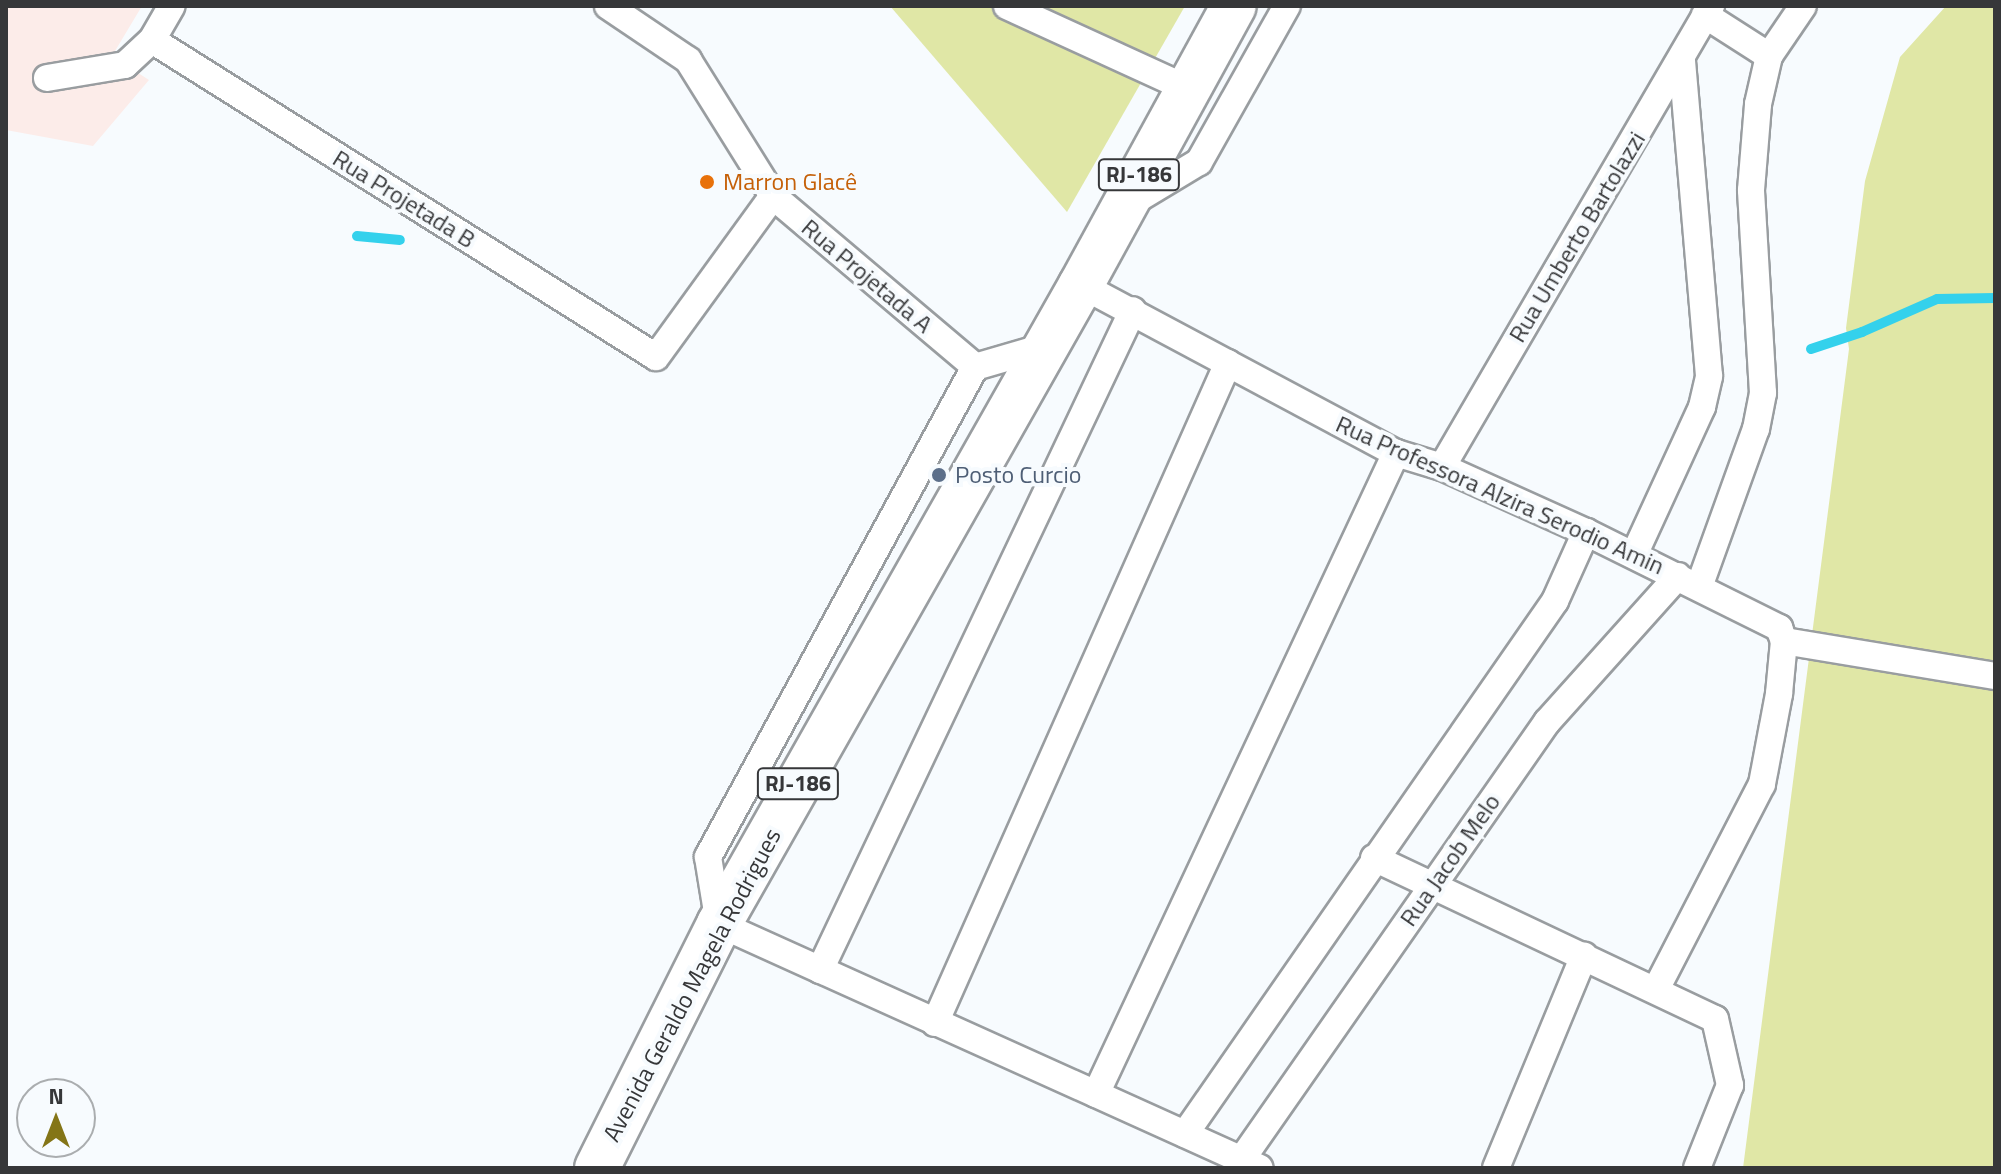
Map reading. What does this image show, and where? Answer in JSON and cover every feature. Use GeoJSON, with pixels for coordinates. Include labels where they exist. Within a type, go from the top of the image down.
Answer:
{"type":"FeatureCollection","features":[{"type":"Feature","properties":{"kind":"highway","name":"Avenida Geraldo Magela Rodrigues"},"geometry":{"type":"LineString","coordinates":[[597,1168],[719,924],[1047,346],[1186,88],[1234,6]]}},
{"type":"Feature","properties":{"kind":"street"},"geometry":{"type":"LineString","coordinates":[[47,78],[125,65],[152,40],[172,6]]}},
{"type":"Feature","properties":{"kind":"street","name":"Rua Projetada A"},"geometry":{"type":"LineString","coordinates":[[608,6],[688,60],[773,196],[975,367]]}},
{"type":"Feature","properties":{"kind":"street"},"geometry":{"type":"LineString","coordinates":[[1007,6],[1186,88]]}},
{"type":"Feature","properties":{"kind":"street"},"geometry":{"type":"LineString","coordinates":[[1121,209],[1199,162],[1287,6]]}},
{"type":"Feature","properties":{"kind":"street"},"geometry":{"type":"LineString","coordinates":[[1689,582],[1756,429],[1763,393],[1751,190],[1758,104],[1769,56],[1803,6]]}},
{"type":"Feature","properties":{"kind":"street"},"geometry":{"type":"LineString","coordinates":[[1708,11],[1769,56]]}},
{"type":"Feature","properties":{"kind":"street","name":"Rua Umberto Bartolazzi"},"geometry":{"type":"LineString","coordinates":[[1442,467],[1708,11]]}},
{"type":"Feature","properties":{"kind":"street","name":"Rua Projetada B"},"geometry":{"type":"LineString","coordinates":[[152,40],[656,357],[773,196]]}},
{"type":"Feature","properties":{"kind":"street"},"geometry":{"type":"LineString","coordinates":[[1634,555],[1702,407],[1709,376],[1682,60]]}},
{"type":"Feature","properties":{"kind":"street","name":"Rua Professora Alzira Serodio Amin"},"geometry":{"type":"LineString","coordinates":[[1081,285],[1133,310],[1396,453],[1442,467],[1689,582],[1779,628],[1784,641]]}},
{"type":"Feature","properties":{"kind":"street"},"geometry":{"type":"LineString","coordinates":[[820,970],[1133,310]]}},
{"type":"Feature","properties":{"kind":"street"},"geometry":{"type":"LineString","coordinates":[[1047,346],[975,367],[708,857],[719,924],[1251,1164]]}},
{"type":"Feature","properties":{"kind":"street"},"geometry":{"type":"LineString","coordinates":[[935,1023],[1228,363]]}},
{"type":"Feature","properties":{"kind":"street"},"geometry":{"type":"LineString","coordinates":[[1096,1094],[1396,453]]}},
{"type":"Feature","properties":{"kind":"street"},"geometry":{"type":"LineString","coordinates":[[1185,1134],[1555,601],[1586,532]]}},
{"type":"Feature","properties":{"kind":"street","name":"Rua Jacob Melo"},"geometry":{"type":"LineString","coordinates":[[1251,1164],[1431,885],[1547,722],[1689,582]]}},
{"type":"Feature","properties":{"kind":"street"},"geometry":{"type":"LineString","coordinates":[[1656,989],[1762,784],[1784,641],[1995,676]]}},
{"type":"Feature","properties":{"kind":"street"},"geometry":{"type":"LineString","coordinates":[[1374,858],[1715,1019],[1730,1085],[1697,1168]]}},
{"type":"Feature","properties":{"kind":"street"},"geometry":{"type":"LineString","coordinates":[[1496,1168],[1584,956]]}},
{"type":"Feature","properties":{"kind":"shaded area"},"geometry":{"type":"Polygon","coordinates":[[[6,6],[142,6],[112,56],[149,80],[93,146],[6,130],[6,6]]]}},
{"type":"Feature","properties":{"kind":"green space"},"geometry":{"type":"Polygon","coordinates":[[[890,6],[1185,6],[1067,212],[890,6]]]}},
{"type":"Feature","properties":{"kind":"green space"},"geometry":{"type":"Polygon","coordinates":[[[1946,6],[1995,6],[1995,1168],[1743,1168],[1849,349],[1846,328],[1865,181],[1900,57],[1946,6]]]}},
{"type":"Feature","properties":{"kind":"waterway"},"geometry":{"type":"LineString","coordinates":[[357,236],[400,240]]}},
{"type":"Feature","properties":{"kind":"waterway"},"geometry":{"type":"LineString","coordinates":[[1811,349],[1862,332],[1937,299],[1995,298]]}},
{"type":"Feature","properties":{"kind":"place","name":"Marron Glacê"},"geometry":{"type":"Point","coordinates":[707,182]}},
{"type":"Feature","properties":{"kind":"place","name":"Posto Curcio"},"geometry":{"type":"Point","coordinates":[939,475]}}]}
